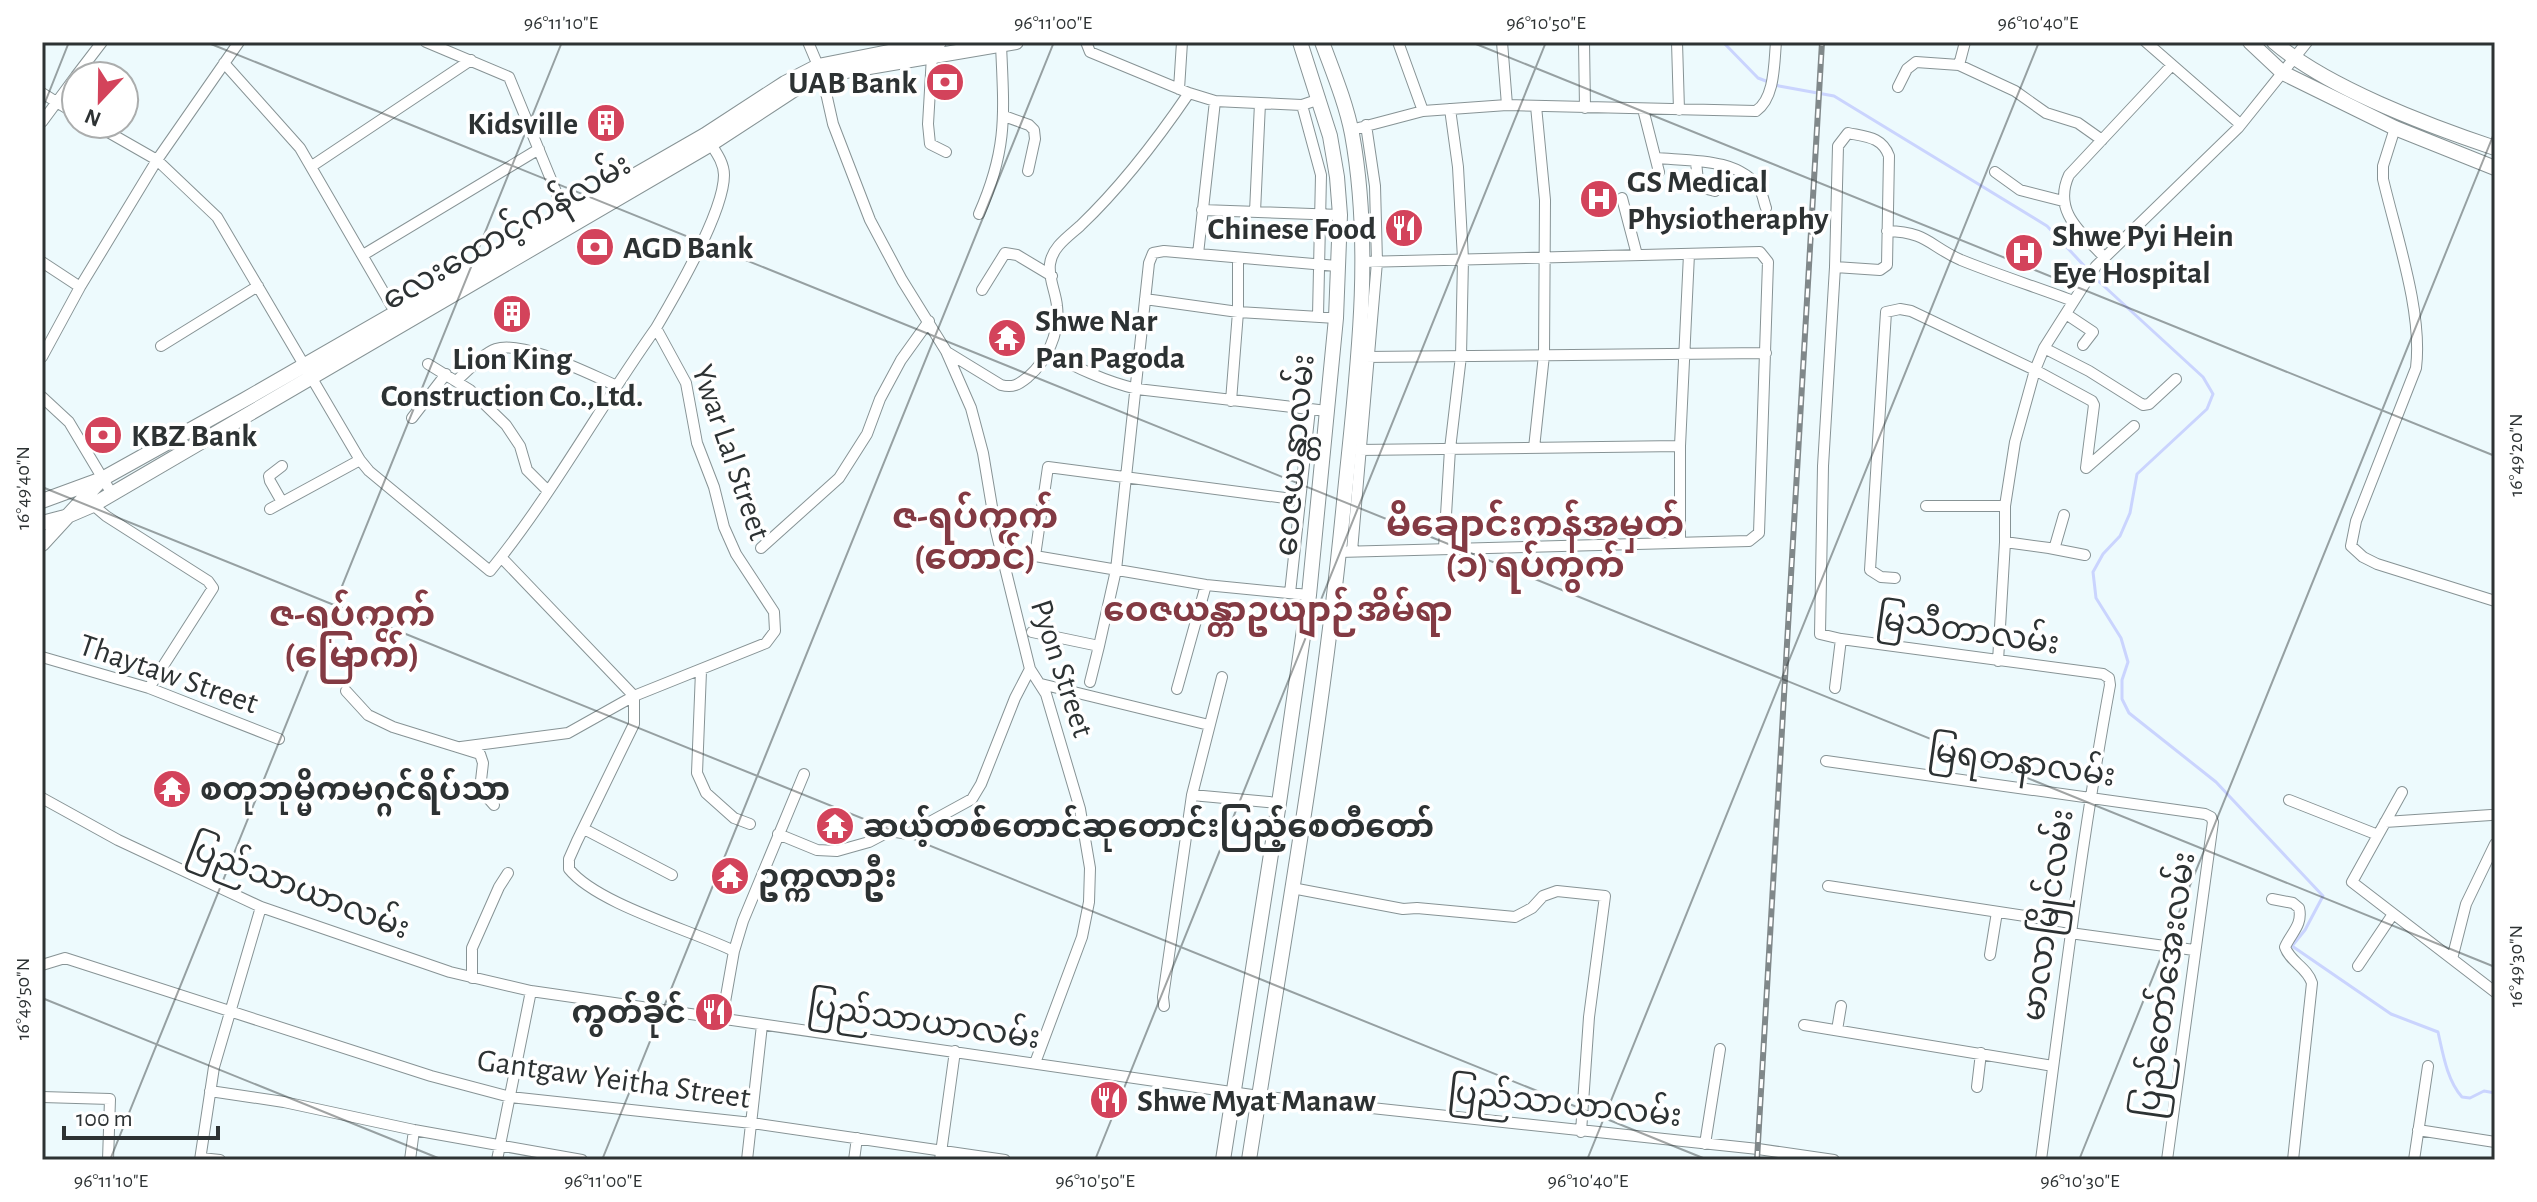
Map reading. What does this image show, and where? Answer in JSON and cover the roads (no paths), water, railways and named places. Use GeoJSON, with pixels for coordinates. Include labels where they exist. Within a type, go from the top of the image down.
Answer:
{"type":"FeatureCollection","features":[{"type":"Feature","properties":{"kind":"main road","name":"ဝေဇယန္တာလမ်း"},"geometry":{"type":"LineString","coordinates":[[1223,1160],[1309,595],[1336,318],[1339,220],[1330,136],[1300,42]]}},
{"type":"Feature","properties":{"kind":"main road","name":"ဝေဇယန္တာလမ်း"},"geometry":{"type":"LineString","coordinates":[[1249,1160],[1346,552],[1364,357],[1370,262],[1362,224],[1359,128],[1322,42]]}},
{"type":"Feature","properties":{"kind":"main road"},"geometry":{"type":"LineString","coordinates":[[2250,42],[2283,73],[2395,128],[2488,166],[2492,146],[2404,113],[2294,59],[2274,42]]}},
{"type":"Feature","properties":{"kind":"main road","name":"လေးထောင့်ကန်လမ်း"},"geometry":{"type":"LineString","coordinates":[[43,519],[65,517],[112,494],[247,406],[708,140],[785,83],[820,71],[936,49],[1008,43]]}},
{"type":"Feature","properties":{"kind":"main road"},"geometry":{"type":"LineString","coordinates":[[1339,220],[1362,224]]}},
{"type":"Feature","properties":{"kind":"main road","name":"လေးထောင့်ကန်လမ်း"},"geometry":{"type":"LineString","coordinates":[[42,501],[102,479],[247,406]]}},
{"type":"Feature","properties":{"kind":"main road"},"geometry":{"type":"LineString","coordinates":[[43,542],[102,479]]}},
{"type":"Feature","properties":{"kind":"main road"},"geometry":{"type":"LineString","coordinates":[[1293,708],[1320,712]]}},
{"type":"Feature","properties":{"kind":"street"},"geometry":{"type":"LineString","coordinates":[[88,60],[102,42]]}},
{"type":"Feature","properties":{"kind":"street"},"geometry":{"type":"LineString","coordinates":[[42,357],[80,287],[157,160],[239,42]]}},
{"type":"Feature","properties":{"kind":"street"},"geometry":{"type":"LineString","coordinates":[[426,42],[509,77],[568,221]]}},
{"type":"Feature","properties":{"kind":"street","name":"Pyon Street"},"geometry":{"type":"LineString","coordinates":[[808,42],[820,71],[833,124],[870,220],[896,271],[946,351],[977,429],[996,531],[1030,669],[1041,684],[1080,809],[1090,868],[1089,902],[1082,937],[1035,1063]]}},
{"type":"Feature","properties":{"kind":"street"},"geometry":{"type":"LineString","coordinates":[[1086,42],[1090,52],[1215,101],[1302,105],[1320,99]]}},
{"type":"Feature","properties":{"kind":"street"},"geometry":{"type":"LineString","coordinates":[[946,351],[1009,387],[1018,386],[1037,370],[1048,352],[1056,329],[1058,309],[1050,264],[1056,249],[1143,156],[1184,91],[1182,42]]}},
{"type":"Feature","properties":{"kind":"street"},"geometry":{"type":"LineString","coordinates":[[1398,42],[1423,111]]}},
{"type":"Feature","properties":{"kind":"street"},"geometry":{"type":"LineString","coordinates":[[1502,42],[1507,105]]}},
{"type":"Feature","properties":{"kind":"street"},"geometry":{"type":"LineString","coordinates":[[1584,42],[1585,108]]}},
{"type":"Feature","properties":{"kind":"street"},"geometry":{"type":"LineString","coordinates":[[1677,42],[1679,110]]}},
{"type":"Feature","properties":{"kind":"street"},"geometry":{"type":"LineString","coordinates":[[1346,552],[1749,541],[1759,533],[1768,262],[1760,252],[1543,255],[1370,262],[1375,186],[1359,128],[1423,111],[1507,105],[1756,111],[1764,106],[1769,91],[1776,42]]}},
{"type":"Feature","properties":{"kind":"street"},"geometry":{"type":"LineString","coordinates":[[1959,65],[1965,42]]}},
{"type":"Feature","properties":{"kind":"street"},"geometry":{"type":"LineString","coordinates":[[2146,42],[2240,124]]}},
{"type":"Feature","properties":{"kind":"street"},"geometry":{"type":"LineString","coordinates":[[1998,661],[2005,506],[2015,442],[2044,348],[2101,262],[2240,124],[2307,42]]}},
{"type":"Feature","properties":{"kind":"street"},"geometry":{"type":"LineString","coordinates":[[979,214],[992,185],[1002,144],[1008,43]]}},
{"type":"Feature","properties":{"kind":"street"},"geometry":{"type":"LineString","coordinates":[[936,49],[928,124],[930,144],[946,152]]}},
{"type":"Feature","properties":{"kind":"street"},"geometry":{"type":"LineString","coordinates":[[312,166],[471,60]]}},
{"type":"Feature","properties":{"kind":"street"},"geometry":{"type":"LineString","coordinates":[[1898,87],[1907,69],[1916,62],[1959,65],[2015,91],[2046,113],[2078,123],[2102,140]]}},
{"type":"Feature","properties":{"kind":"street"},"geometry":{"type":"LineString","coordinates":[[224,63],[300,148],[398,318]]}},
{"type":"Feature","properties":{"kind":"street"},"geometry":{"type":"LineString","coordinates":[[2101,262],[2067,218],[2064,186],[2069,175],[2172,65]]}},
{"type":"Feature","properties":{"kind":"street"},"geometry":{"type":"LineString","coordinates":[[42,93],[60,105]]}},
{"type":"Feature","properties":{"kind":"street"},"geometry":{"type":"LineString","coordinates":[[42,122],[60,98]]}},
{"type":"Feature","properties":{"kind":"street"},"geometry":{"type":"LineString","coordinates":[[1198,254],[1215,101]]}},
{"type":"Feature","properties":{"kind":"street"},"geometry":{"type":"LineString","coordinates":[[1255,212],[1260,103]]}},
{"type":"Feature","properties":{"kind":"street"},"geometry":{"type":"LineString","coordinates":[[1302,105],[1321,175],[1318,316]]}},
{"type":"Feature","properties":{"kind":"street"},"geometry":{"type":"LineString","coordinates":[[1534,448],[1544,355],[1545,200],[1536,106]]}},
{"type":"Feature","properties":{"kind":"street"},"geometry":{"type":"LineString","coordinates":[[1444,548],[1450,449],[1461,356],[1463,259],[1458,167],[1450,109]]}},
{"type":"Feature","properties":{"kind":"street"},"geometry":{"type":"LineString","coordinates":[[1643,109],[1659,172]]}},
{"type":"Feature","properties":{"kind":"street"},"geometry":{"type":"LineString","coordinates":[[1004,116],[1029,125],[1034,130],[1028,171]]}},
{"type":"Feature","properties":{"kind":"street"},"geometry":{"type":"LineString","coordinates":[[2395,128],[2383,166],[2383,179],[2405,269],[2419,349],[2416,368],[2356,521],[2351,546],[2377,564],[2495,601]]}},
{"type":"Feature","properties":{"kind":"street"},"geometry":{"type":"LineString","coordinates":[[1848,133],[1880,140],[1889,156],[1887,265],[1884,269],[1835,267],[1838,146],[1848,133]]}},
{"type":"Feature","properties":{"kind":"street"},"geometry":{"type":"LineString","coordinates":[[122,140],[157,160],[217,217],[306,372],[369,471],[490,571],[595,423],[615,385],[656,328],[716,215],[724,174],[720,159],[708,140]]}},
{"type":"Feature","properties":{"kind":"street"},"geometry":{"type":"LineString","coordinates":[[363,255],[539,149]]}},
{"type":"Feature","properties":{"kind":"street"},"geometry":{"type":"LineString","coordinates":[[1656,158],[1738,171],[1760,190],[1766,208]]}},
{"type":"Feature","properties":{"kind":"street"},"geometry":{"type":"LineString","coordinates":[[1696,162],[1698,181],[1715,191],[1724,184],[1726,167]]}},
{"type":"Feature","properties":{"kind":"street"},"geometry":{"type":"LineString","coordinates":[[1995,172],[2020,190],[2063,201]]}},
{"type":"Feature","properties":{"kind":"street"},"geometry":{"type":"LineString","coordinates":[[1622,198],[1637,255]]}},
{"type":"Feature","properties":{"kind":"street"},"geometry":{"type":"LineString","coordinates":[[1202,210],[1320,215],[1339,220]]}},
{"type":"Feature","properties":{"kind":"street"},"geometry":{"type":"LineString","coordinates":[[1887,231],[1929,239],[1960,259],[2073,301]]}},
{"type":"Feature","properties":{"kind":"street"},"geometry":{"type":"LineString","coordinates":[[1090,682],[1116,570],[1149,263],[1153,253],[1164,251],[1337,266]]}},
{"type":"Feature","properties":{"kind":"street"},"geometry":{"type":"LineString","coordinates":[[982,290],[1005,253],[1017,255],[1052,276]]}},
{"type":"Feature","properties":{"kind":"street"},"geometry":{"type":"LineString","coordinates":[[1680,542],[1680,446],[1689,254]]}},
{"type":"Feature","properties":{"kind":"street"},"geometry":{"type":"LineString","coordinates":[[1231,401],[1238,312],[1238,258]]}},
{"type":"Feature","properties":{"kind":"street"},"geometry":{"type":"LineString","coordinates":[[42,262],[80,287]]}},
{"type":"Feature","properties":{"kind":"street","name":"မြသီတာလမ်း"},"geometry":{"type":"LineString","coordinates":[[1835,267],[1823,466],[1820,634],[2103,674],[2109,678]]}},
{"type":"Feature","properties":{"kind":"street"},"geometry":{"type":"LineString","coordinates":[[161,346],[258,286]]}},
{"type":"Feature","properties":{"kind":"street"},"geometry":{"type":"LineString","coordinates":[[1145,299],[1238,312],[1336,318]]}},
{"type":"Feature","properties":{"kind":"street"},"geometry":{"type":"LineString","coordinates":[[1895,578],[1881,577],[1870,570],[1886,312],[1900,309],[1911,311],[2089,399],[2094,405],[2086,468],[2134,426]]}},
{"type":"Feature","properties":{"kind":"street"},"geometry":{"type":"LineString","coordinates":[[2066,314],[2093,332],[2083,345]]}},
{"type":"Feature","properties":{"kind":"street"},"geometry":{"type":"LineString","coordinates":[[761,548],[839,478],[867,434],[880,399],[901,360],[929,321]]}},
{"type":"Feature","properties":{"kind":"street","name":"Ywar Lal Street"},"geometry":{"type":"LineString","coordinates":[[656,328],[686,383],[697,443],[714,487],[724,527],[736,554],[774,612],[775,631],[766,643],[701,671]]}},
{"type":"Feature","properties":{"kind":"street"},"geometry":{"type":"LineString","coordinates":[[457,380],[491,352],[508,347],[548,356],[615,385]]}},
{"type":"Feature","properties":{"kind":"street"},"geometry":{"type":"LineString","coordinates":[[2044,348],[2089,371],[2143,405],[2149,404],[2176,379]]}},
{"type":"Feature","properties":{"kind":"street"},"geometry":{"type":"LineString","coordinates":[[1048,352],[1085,373],[1137,389],[1327,411]]}},
{"type":"Feature","properties":{"kind":"street"},"geometry":{"type":"LineString","coordinates":[[1364,357],[1766,353]]}},
{"type":"Feature","properties":{"kind":"street"},"geometry":{"type":"LineString","coordinates":[[428,364],[457,380],[506,425],[520,446],[527,470],[548,491]]}},
{"type":"Feature","properties":{"kind":"street"},"geometry":{"type":"LineString","coordinates":[[412,418],[446,374]]}},
{"type":"Feature","properties":{"kind":"street"},"geometry":{"type":"LineString","coordinates":[[42,397],[69,422],[112,494]]}},
{"type":"Feature","properties":{"kind":"street"},"geometry":{"type":"LineString","coordinates":[[1290,593],[1310,409]]}},
{"type":"Feature","properties":{"kind":"street"},"geometry":{"type":"LineString","coordinates":[[1355,450],[1680,446]]}},
{"type":"Feature","properties":{"kind":"street"},"geometry":{"type":"LineString","coordinates":[[270,509],[360,460]]}},
{"type":"Feature","properties":{"kind":"street"},"geometry":{"type":"LineString","coordinates":[[282,466],[269,476],[282,502]]}},
{"type":"Feature","properties":{"kind":"street"},"geometry":{"type":"LineString","coordinates":[[1300,500],[1048,467],[1035,556],[1206,585],[1309,595]]}},
{"type":"Feature","properties":{"kind":"street"},"geometry":{"type":"LineString","coordinates":[[93,505],[208,581],[213,588],[149,688]]}},
{"type":"Feature","properties":{"kind":"street"},"geometry":{"type":"LineString","coordinates":[[1926,506],[2005,506]]}},
{"type":"Feature","properties":{"kind":"street"},"geometry":{"type":"LineString","coordinates":[[2049,548],[2055,546],[2064,515]]}},
{"type":"Feature","properties":{"kind":"street"},"geometry":{"type":"LineString","coordinates":[[43,519],[43,542]]}},
{"type":"Feature","properties":{"kind":"street"},"geometry":{"type":"LineString","coordinates":[[2005,542],[2085,555]]}},
{"type":"Feature","properties":{"kind":"street"},"geometry":{"type":"LineString","coordinates":[[501,557],[634,696],[634,724],[569,859],[569,869],[576,878],[625,907],[734,951]]}},
{"type":"Feature","properties":{"kind":"street"},"geometry":{"type":"LineString","coordinates":[[1177,689],[1206,585]]}},
{"type":"Feature","properties":{"kind":"street"},"geometry":{"type":"LineString","coordinates":[[1032,632],[1099,646]]}},
{"type":"Feature","properties":{"kind":"street"},"geometry":{"type":"LineString","coordinates":[[1835,688],[1841,639]]}},
{"type":"Feature","properties":{"kind":"street","name":"Thaytaw Street"},"geometry":{"type":"LineString","coordinates":[[42,657],[149,688],[279,739]]}},
{"type":"Feature","properties":{"kind":"street"},"geometry":{"type":"LineString","coordinates":[[778,834],[817,850],[837,851],[869,842],[890,831],[908,834],[972,799],[1030,669]]}},
{"type":"Feature","properties":{"kind":"street"},"geometry":{"type":"LineString","coordinates":[[461,747],[568,733],[634,696],[701,671],[697,773],[706,793],[734,818],[750,824]]}},
{"type":"Feature","properties":{"kind":"street"},"geometry":{"type":"LineString","coordinates":[[1164,1006],[1192,795],[1222,677]]}},
{"type":"Feature","properties":{"kind":"street","name":"မာလာမြိုင်လမ်း"},"geometry":{"type":"LineString","coordinates":[[2041,1160],[2089,798],[2109,678]]}},
{"type":"Feature","properties":{"kind":"street"},"geometry":{"type":"LineString","coordinates":[[1041,684],[1209,725]]}},
{"type":"Feature","properties":{"kind":"street"},"geometry":{"type":"LineString","coordinates":[[346,691],[368,715],[393,727],[461,747],[483,758],[480,789],[494,805]]}},
{"type":"Feature","properties":{"kind":"street","name":"မြရတနာလမ်း"},"geometry":{"type":"LineString","coordinates":[[1826,761],[2211,817]]}},
{"type":"Feature","properties":{"kind":"street"},"geometry":{"type":"LineString","coordinates":[[722,1019],[734,951],[804,774]]}},
{"type":"Feature","properties":{"kind":"street"},"geometry":{"type":"LineString","coordinates":[[2402,792],[2352,882],[2495,992]]}},
{"type":"Feature","properties":{"kind":"street"},"geometry":{"type":"LineString","coordinates":[[1192,795],[1279,803]]}},
{"type":"Feature","properties":{"kind":"street","name":"ပြည်သာယာလမ်း"},"geometry":{"type":"LineString","coordinates":[[42,798],[118,840],[261,907],[435,968],[531,991],[1233,1093],[1830,1160]]}},
{"type":"Feature","properties":{"kind":"street"},"geometry":{"type":"LineString","coordinates":[[2289,800],[2378,835]]}},
{"type":"Feature","properties":{"kind":"street"},"geometry":{"type":"LineString","coordinates":[[2385,822],[2491,815]]}},
{"type":"Feature","properties":{"kind":"street","name":"ပြည်တော်အေးလမ်း"},"geometry":{"type":"LineString","coordinates":[[2167,1160],[2213,822],[2211,817]]}},
{"type":"Feature","properties":{"kind":"street"},"geometry":{"type":"LineString","coordinates":[[1154,824],[1186,833]]}},
{"type":"Feature","properties":{"kind":"street"},"geometry":{"type":"LineString","coordinates":[[584,829],[672,875]]}},
{"type":"Feature","properties":{"kind":"street"},"geometry":{"type":"LineString","coordinates":[[2452,959],[2466,904],[2495,844]]}},
{"type":"Feature","properties":{"kind":"street"},"geometry":{"type":"LineString","coordinates":[[472,978],[472,948],[508,873]]}},
{"type":"Feature","properties":{"kind":"street"},"geometry":{"type":"LineString","coordinates":[[1828,886],[1997,912],[2194,950]]}},
{"type":"Feature","properties":{"kind":"street"},"geometry":{"type":"LineString","coordinates":[[1292,888],[1403,909],[1515,917],[1532,908],[1543,896],[1557,891],[1605,896],[1589,1017],[1581,1132]]}},
{"type":"Feature","properties":{"kind":"street"},"geometry":{"type":"LineString","coordinates":[[2272,899],[2293,903],[2299,908],[2301,918],[2285,947],[2288,955],[2309,972],[2311,996],[2293,1160]]}},
{"type":"Feature","properties":{"kind":"street"},"geometry":{"type":"LineString","coordinates":[[220,1160],[200,1159],[210,1091],[229,1009],[261,907]]}},
{"type":"Feature","properties":{"kind":"street"},"geometry":{"type":"LineString","coordinates":[[1990,955],[1997,912]]}},
{"type":"Feature","properties":{"kind":"street"},"geometry":{"type":"LineString","coordinates":[[2358,966],[2393,914]]}},
{"type":"Feature","properties":{"kind":"street","name":"Gantgaw Yeitha Street"},"geometry":{"type":"LineString","coordinates":[[42,965],[65,958],[431,1076],[510,1097],[752,1123],[857,1138],[940,1155],[1005,1160]]}},
{"type":"Feature","properties":{"kind":"street"},"geometry":{"type":"LineString","coordinates":[[497,1160],[531,991]]}},
{"type":"Feature","properties":{"kind":"street"},"geometry":{"type":"LineString","coordinates":[[1837,1030],[1841,1006]]}},
{"type":"Feature","properties":{"kind":"street"},"geometry":{"type":"LineString","coordinates":[[747,1160],[762,1025]]}},
{"type":"Feature","properties":{"kind":"street"},"geometry":{"type":"LineString","coordinates":[[1804,1025],[2053,1066]]}},
{"type":"Feature","properties":{"kind":"street"},"geometry":{"type":"LineString","coordinates":[[1705,1144],[1720,1049]]}},
{"type":"Feature","properties":{"kind":"street"},"geometry":{"type":"LineString","coordinates":[[940,1155],[955,1051]]}},
{"type":"Feature","properties":{"kind":"street"},"geometry":{"type":"LineString","coordinates":[[1977,1087],[1981,1053]]}},
{"type":"Feature","properties":{"kind":"street"},"geometry":{"type":"LineString","coordinates":[[2414,1160],[2428,1066]]}},
{"type":"Feature","properties":{"kind":"street"},"geometry":{"type":"LineString","coordinates":[[210,1091],[297,1104],[414,1130],[579,1160]]}},
{"type":"Feature","properties":{"kind":"street"},"geometry":{"type":"LineString","coordinates":[[42,1097],[110,1099],[108,1160]]}},
{"type":"Feature","properties":{"kind":"street"},"geometry":{"type":"LineString","coordinates":[[410,1160],[414,1130]]}},
{"type":"Feature","properties":{"kind":"street"},"geometry":{"type":"LineString","coordinates":[[2418,1130],[2495,1142]]}},
{"type":"Feature","properties":{"kind":"street"},"geometry":{"type":"LineString","coordinates":[[854,1160],[857,1138]]}},
{"type":"Feature","properties":{"kind":"waterway"},"geometry":{"type":"LineString","coordinates":[[1723,42],[1758,78],[1779,86],[1834,96],[2047,226],[2089,271]]}},
{"type":"Feature","properties":{"kind":"waterway"},"geometry":{"type":"LineString","coordinates":[[2094,277],[2203,377],[2213,394],[2207,409],[2137,474],[2130,513],[2120,536],[2103,554],[2093,572],[2096,598],[2121,638],[2128,662],[2122,680],[2122,699],[2129,713],[2216,782],[2323,896],[2305,930],[2292,946],[2391,1014],[2438,1032],[2449,1075],[2462,1097],[2470,1098],[2484,1091],[2495,1093]]}},
{"type":"Feature","properties":{"kind":"railway"},"geometry":{"type":"LineString","coordinates":[[1757,1160],[1822,42]]}},
{"type":"Feature","properties":{"kind":"place","name":"UAB Bank"},"geometry":{"type":"Point","coordinates":[945,82]}},
{"type":"Feature","properties":{"kind":"place","name":"Kidsville"},"geometry":{"type":"Point","coordinates":[606,123]}},
{"type":"Feature","properties":{"kind":"place","name":"GS Medical Physiotheraphy"},"geometry":{"type":"Point","coordinates":[1599,199]}},
{"type":"Feature","properties":{"kind":"place","name":"Chinese Food"},"geometry":{"type":"Point","coordinates":[1404,228]}},
{"type":"Feature","properties":{"kind":"place","name":"AGD Bank"},"geometry":{"type":"Point","coordinates":[595,247]}},
{"type":"Feature","properties":{"kind":"place","name":"Shwe Pyi Hein Eye Hospital"},"geometry":{"type":"Point","coordinates":[2024,253]}},
{"type":"Feature","properties":{"kind":"place","name":"Lion King Construction Co.,Ltd."},"geometry":{"type":"Point","coordinates":[512,314]}},
{"type":"Feature","properties":{"kind":"place","name":"Shwe Nar Pan Pagoda"},"geometry":{"type":"Point","coordinates":[1007,338]}},
{"type":"Feature","properties":{"kind":"place","name":"KBZ Bank"},"geometry":{"type":"Point","coordinates":[103,435]}},
{"type":"Feature","properties":{"kind":"place","name":"စတုဘုမ္မိကမဂ္ဂင်ရိပ်သာ"},"geometry":{"type":"Point","coordinates":[172,789]}},
{"type":"Feature","properties":{"kind":"place","name":"ဆယ့်တစ်တောင်ဆုတောင်းပြည့်စေတီတော်"},"geometry":{"type":"Point","coordinates":[835,826]}},
{"type":"Feature","properties":{"kind":"place","name":"ဥက္ကလာဦး"},"geometry":{"type":"Point","coordinates":[730,876]}},
{"type":"Feature","properties":{"kind":"place","name":"ကွတ်ခိုင်"},"geometry":{"type":"Point","coordinates":[714,1012]}},
{"type":"Feature","properties":{"kind":"place","name":"Shwe Myat Manaw"},"geometry":{"type":"Point","coordinates":[1109,1100]}},
{"type":"Feature","properties":{"kind":"district","name":"ဇ-ရပ်ကွက် (တောင်)"},"geometry":{"type":"Point","coordinates":[975,536]}},
{"type":"Feature","properties":{"kind":"district","name":"မိချောင်းကန်အမှတ် (၁) ရပ်ကွက်"},"geometry":{"type":"Point","coordinates":[1535,544]}},
{"type":"Feature","properties":{"kind":"district","name":"ဝေဇယန္တာဥယျာဉ်အိမ်ရာ"},"geometry":{"type":"Point","coordinates":[1278,609]}},
{"type":"Feature","properties":{"kind":"district","name":"ဇ-ရပ်ကွက် (မြောက်)"},"geometry":{"type":"Point","coordinates":[352,634]}}]}
